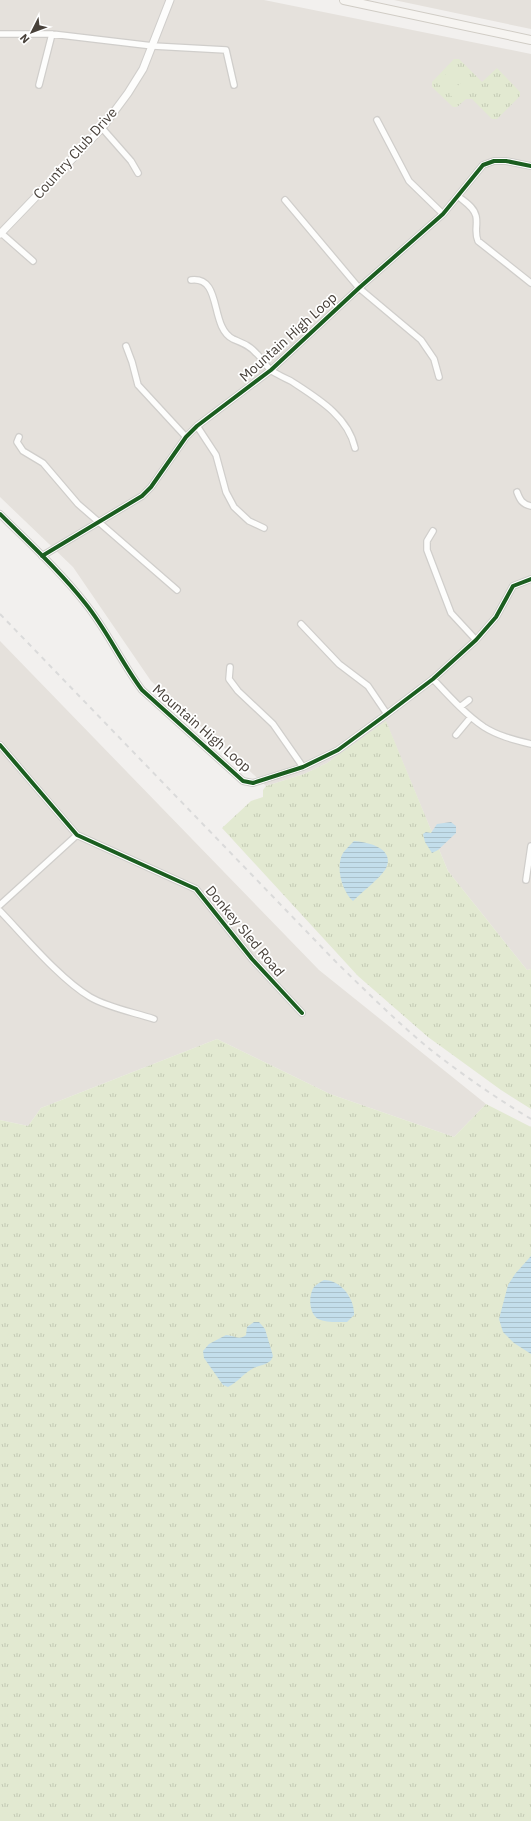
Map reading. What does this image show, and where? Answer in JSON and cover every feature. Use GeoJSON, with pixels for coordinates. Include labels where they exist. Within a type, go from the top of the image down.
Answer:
{"type":"FeatureCollection","features":[{"type":"Feature","properties":{"kind":"main road"},"geometry":{"type":"LineString","coordinates":[[344,0],[531,40]]}},
{"type":"Feature","properties":{"kind":"street","name":"Country Club Drive"},"geometry":{"type":"LineString","coordinates":[[0,233],[102,128],[143,69],[170,0]]}},
{"type":"Feature","properties":{"kind":"street"},"geometry":{"type":"LineString","coordinates":[[0,34],[52,34],[153,46],[226,50],[234,85]]}},
{"type":"Feature","properties":{"kind":"street"},"geometry":{"type":"LineString","coordinates":[[39,85],[52,34]]}},
{"type":"Feature","properties":{"kind":"street"},"geometry":{"type":"LineString","coordinates":[[377,120],[409,181],[443,214]]}},
{"type":"Feature","properties":{"kind":"street"},"geometry":{"type":"LineString","coordinates":[[102,128],[131,161],[138,173]]}},
{"type":"Feature","properties":{"kind":"street","name":"Mountain High Loop"},"geometry":{"type":"LineString","coordinates":[[42,556],[142,496],[151,487],[186,437],[197,426],[271,370],[359,288],[443,214],[459,197],[483,165],[494,161],[506,161],[531,166]]}},
{"type":"Feature","properties":{"kind":"street"},"geometry":{"type":"LineString","coordinates":[[459,197],[471,207],[476,215],[475,233],[478,241],[531,283]]}},
{"type":"Feature","properties":{"kind":"street"},"geometry":{"type":"LineString","coordinates":[[285,200],[359,288],[421,340],[434,359],[439,377]]}},
{"type":"Feature","properties":{"kind":"street"},"geometry":{"type":"LineString","coordinates":[[0,233],[33,261]]}},
{"type":"Feature","properties":{"kind":"street"},"geometry":{"type":"LineString","coordinates":[[191,280],[197,280],[206,284],[212,292],[221,328],[232,339],[245,343],[256,352],[271,370],[291,381],[337,414],[346,425],[352,437],[354,448]]}},
{"type":"Feature","properties":{"kind":"street"},"geometry":{"type":"LineString","coordinates":[[126,346],[138,385],[186,437]]}},
{"type":"Feature","properties":{"kind":"street"},"geometry":{"type":"LineString","coordinates":[[197,426],[216,455],[226,492],[234,506],[249,521],[264,528]]}},
{"type":"Feature","properties":{"kind":"street"},"geometry":{"type":"LineString","coordinates":[[19,437],[17,442],[23,451],[43,463],[78,504],[177,590]]}},
{"type":"Feature","properties":{"kind":"street"},"geometry":{"type":"LineString","coordinates":[[517,492],[520,501],[525,505],[531,506]]}},
{"type":"Feature","properties":{"kind":"street","name":"Mountain High Loop"},"geometry":{"type":"LineString","coordinates":[[0,514],[42,556],[85,603],[129,673],[142,690],[243,781],[253,783],[303,767],[338,750],[433,679],[476,640],[496,617],[513,586],[531,579]]}},
{"type":"Feature","properties":{"kind":"street"},"geometry":{"type":"LineString","coordinates":[[433,531],[427,541],[427,550],[452,613],[476,640]]}},
{"type":"Feature","properties":{"kind":"street"},"geometry":{"type":"LineString","coordinates":[[301,624],[339,664],[368,686],[387,714]]}},
{"type":"Feature","properties":{"kind":"street"},"geometry":{"type":"LineString","coordinates":[[230,667],[229,679],[238,691],[274,724],[303,767]]}},
{"type":"Feature","properties":{"kind":"street"},"geometry":{"type":"LineString","coordinates":[[433,679],[460,707],[485,727],[506,737],[531,744]]}},
{"type":"Feature","properties":{"kind":"street"},"geometry":{"type":"LineString","coordinates":[[460,707],[469,700]]}},
{"type":"Feature","properties":{"kind":"street"},"geometry":{"type":"LineString","coordinates":[[456,735],[471,717]]}},
{"type":"Feature","properties":{"kind":"street"},"geometry":{"type":"LineString","coordinates":[[0,745],[77,834],[0,905]]}},
{"type":"Feature","properties":{"kind":"street","name":"Donkey Sled Road"},"geometry":{"type":"LineString","coordinates":[[77,834],[196,890],[252,959],[302,1013]]}},
{"type":"Feature","properties":{"kind":"street"},"geometry":{"type":"LineString","coordinates":[[526,880],[531,846]]}},
{"type":"Feature","properties":{"kind":"street"},"geometry":{"type":"LineString","coordinates":[[0,911],[57,970],[90,997],[103,1003],[154,1019]]}},
{"type":"Feature","properties":{"kind":"shaded area"},"geometry":{"type":"Polygon","coordinates":[[[0,0],[264,0],[531,54],[531,969],[527,970],[448,871],[386,722],[327,763],[304,774],[266,786],[151,681],[73,567],[0,497],[0,0]]]}},
{"type":"Feature","properties":{"kind":"shaded area"},"geometry":{"type":"Polygon","coordinates":[[[394,0],[531,0],[531,29],[394,0]]]}},
{"type":"Feature","properties":{"kind":"shaded area"},"geometry":{"type":"Polygon","coordinates":[[[0,641],[319,970],[486,1104],[454,1137],[330,1094],[217,1039],[41,1108],[28,1126],[0,1120],[0,641]]]}},
{"type":"Feature","properties":{"kind":"green space"},"geometry":{"type":"Polygon","coordinates":[[[454,59],[459,59],[482,82],[497,68],[520,92],[520,96],[497,119],[492,119],[472,99],[466,99],[457,107],[453,107],[432,87],[432,82],[454,59]]]}},
{"type":"Feature","properties":{"kind":"green space"},"geometry":{"type":"Polygon","coordinates":[[[455,65],[463,73],[446,91],[437,83],[455,65]]]}},
{"type":"Feature","properties":{"kind":"green space"},"geometry":{"type":"Polygon","coordinates":[[[467,77],[475,85],[458,102],[449,94],[467,77]]]}},
{"type":"Feature","properties":{"kind":"green space"},"geometry":{"type":"Polygon","coordinates":[[[386,721],[448,871],[527,970],[531,969],[531,1109],[501,1090],[428,1037],[358,976],[222,828],[251,801],[263,797],[263,790],[266,786],[304,774],[327,763],[386,721]]]}},
{"type":"Feature","properties":{"kind":"green space"},"geometry":{"type":"Polygon","coordinates":[[[217,1039],[330,1094],[454,1137],[486,1104],[531,1127],[531,1821],[0,1821],[0,1120],[28,1126],[41,1108],[217,1039]]]}},
{"type":"Feature","properties":{"kind":"water"},"geometry":{"type":"Polygon","coordinates":[[[451,822],[456,826],[456,833],[438,850],[432,853],[425,842],[423,834],[426,832],[431,833],[437,824],[451,822]]]}},
{"type":"Feature","properties":{"kind":"water"},"geometry":{"type":"Polygon","coordinates":[[[354,841],[367,843],[380,848],[387,857],[388,863],[382,874],[353,901],[349,897],[343,885],[340,865],[343,853],[354,841]]]}},
{"type":"Feature","properties":{"kind":"water"},"geometry":{"type":"Polygon","coordinates":[[[531,1256],[531,1354],[514,1343],[503,1332],[499,1319],[508,1285],[515,1274],[531,1256]]]}},
{"type":"Feature","properties":{"kind":"water"},"geometry":{"type":"Polygon","coordinates":[[[324,1280],[336,1283],[346,1292],[349,1297],[354,1309],[354,1315],[347,1322],[321,1320],[318,1319],[313,1313],[310,1304],[312,1291],[315,1286],[324,1280]]]}},
{"type":"Feature","properties":{"kind":"water"},"geometry":{"type":"Polygon","coordinates":[[[254,1322],[259,1322],[265,1329],[273,1356],[272,1359],[270,1362],[255,1367],[228,1387],[223,1385],[204,1358],[203,1351],[209,1344],[226,1335],[238,1338],[243,1337],[246,1335],[247,1327],[254,1322]]]}},
{"type":"Feature","properties":{"kind":"railway"},"geometry":{"type":"LineString","coordinates":[[0,614],[337,963],[383,1008],[431,1050],[492,1095],[531,1119]]}},
{"type":"Feature","properties":{"kind":"cycle path"},"geometry":{"type":"LineString","coordinates":[[42,556],[142,496],[151,487],[186,437],[197,426],[271,370],[359,288],[443,214],[483,165],[494,161],[506,161],[531,166]]}},
{"type":"Feature","properties":{"kind":"cycle path"},"geometry":{"type":"LineString","coordinates":[[0,514],[55,568],[85,603],[93,613],[142,690],[243,781],[253,783],[303,767],[338,750],[433,679],[476,640],[496,617],[513,586],[531,579]]}},
{"type":"Feature","properties":{"kind":"cycle path"},"geometry":{"type":"LineString","coordinates":[[0,745],[77,835],[196,889],[252,959],[302,1013]]}}]}
